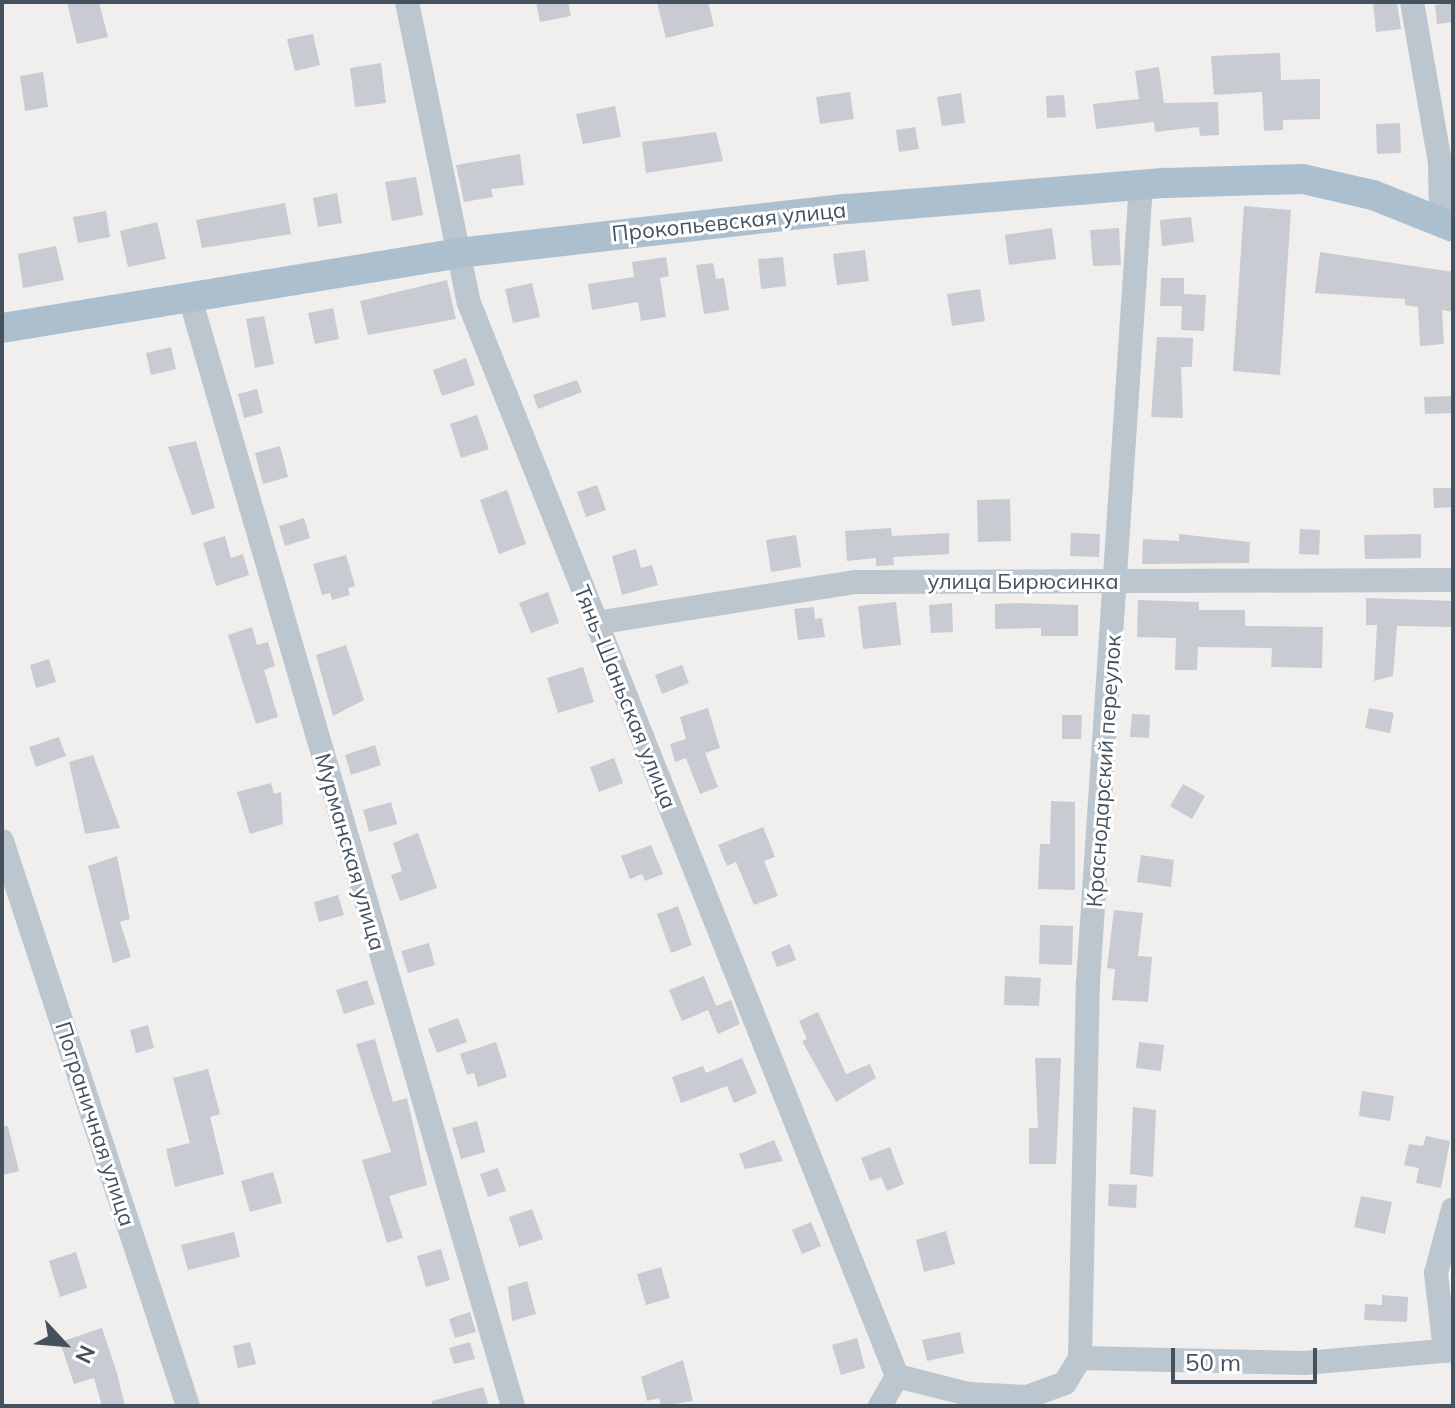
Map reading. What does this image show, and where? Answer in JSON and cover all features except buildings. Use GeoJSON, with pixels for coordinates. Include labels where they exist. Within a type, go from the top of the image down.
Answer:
{"type":"FeatureCollection","features":[{"type":"Feature","properties":{"kind":"main road","name":"Прокопьевская улица"},"geometry":{"type":"LineString","coordinates":[[2,328],[458,253],[847,209],[1141,185],[1303,179],[1373,195],[1447,224]]}},
{"type":"Feature","properties":{"kind":"street","name":"Тянь-Шаньская улица"},"geometry":{"type":"LineString","coordinates":[[407,2],[469,303],[897,1376]]}},
{"type":"Feature","properties":{"kind":"street"},"geometry":{"type":"LineString","coordinates":[[1412,2],[1440,162],[1447,224]]}},
{"type":"Feature","properties":{"kind":"street","name":"Краснодарский переулок"},"geometry":{"type":"LineString","coordinates":[[1080,1358],[1088,982],[1118,581],[1141,185]]}},
{"type":"Feature","properties":{"kind":"street","name":"Мурманская улица"},"geometry":{"type":"LineString","coordinates":[[190,298],[513,1406]]}},
{"type":"Feature","properties":{"kind":"street","name":"улица Бирюсинка"},"geometry":{"type":"LineString","coordinates":[[596,623],[856,582],[1453,580]]}},
{"type":"Feature","properties":{"kind":"street","name":"Пограничная улица"},"geometry":{"type":"LineString","coordinates":[[2,841],[188,1406]]}},
{"type":"Feature","properties":{"kind":"street"},"geometry":{"type":"LineString","coordinates":[[880,1406],[897,1376],[968,1394],[1027,1397],[1065,1383],[1080,1358],[1305,1363],[1449,1350],[1436,1273],[1453,1209]]}}]}
